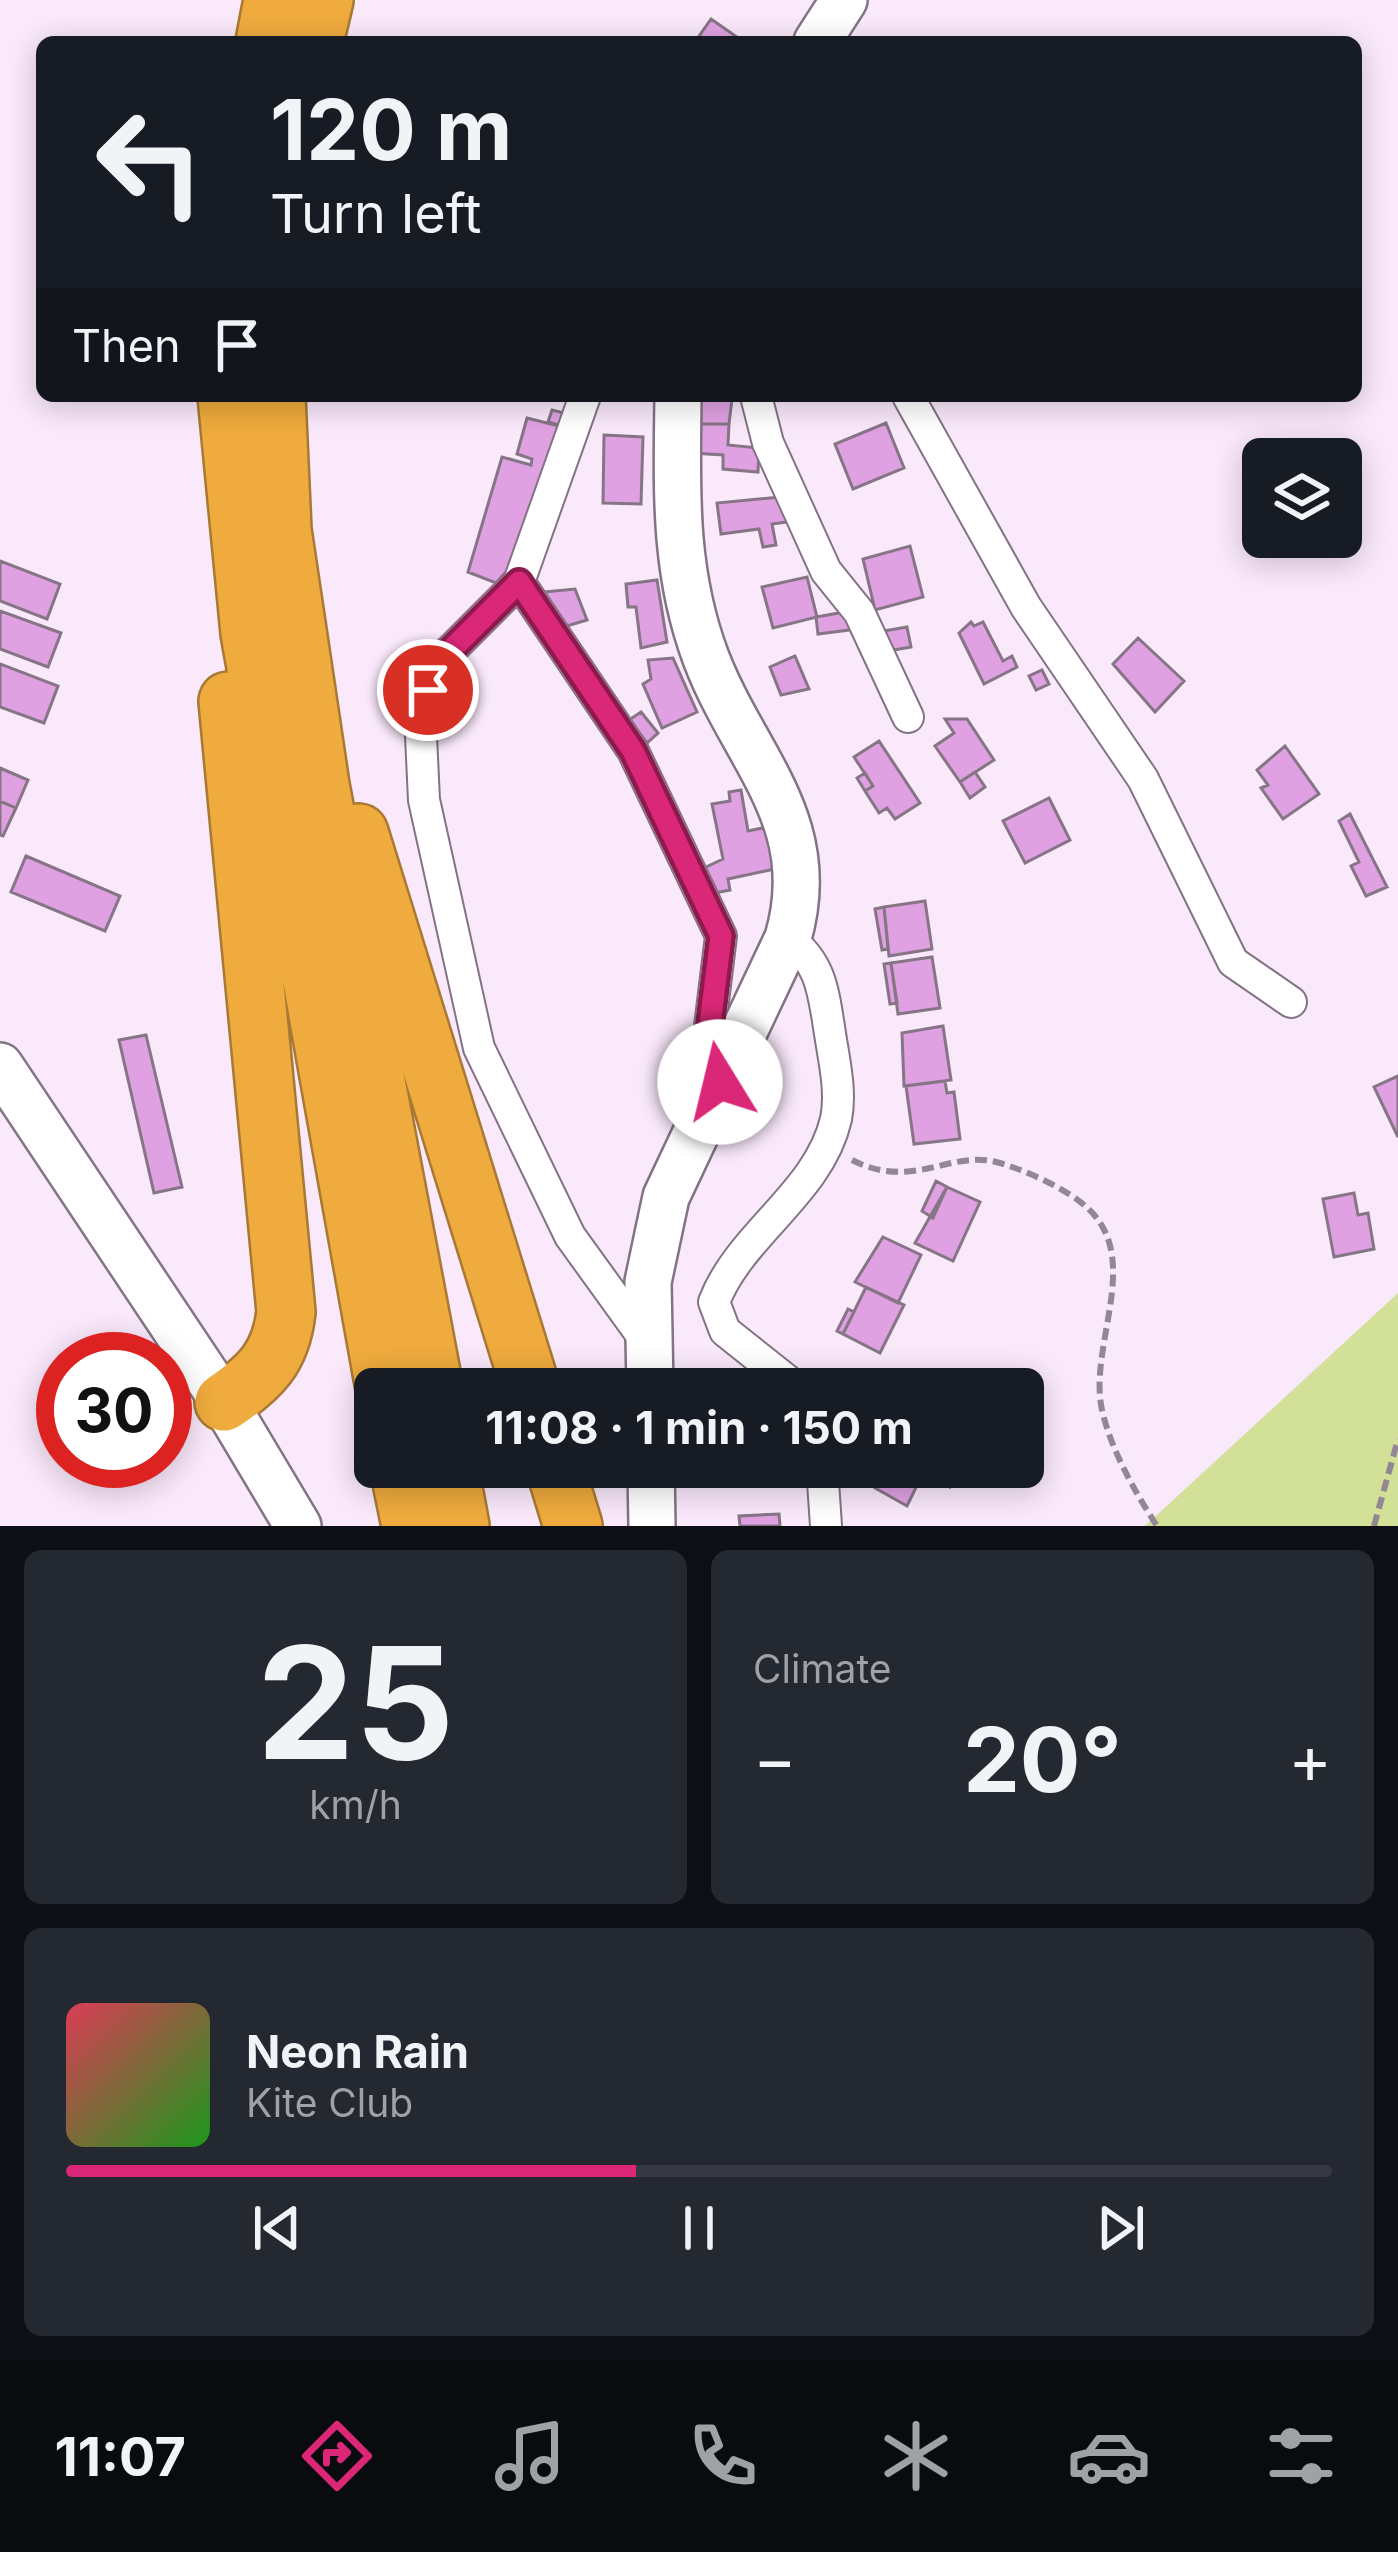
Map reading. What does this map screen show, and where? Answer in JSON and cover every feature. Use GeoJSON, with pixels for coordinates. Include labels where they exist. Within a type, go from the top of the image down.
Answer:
{"type":"FeatureCollection","features":[{"type":"Feature","properties":{"kind":"highway"},"geometry":{"type":"LineString","coordinates":[[266,36],[273,0]]}},
{"type":"Feature","properties":{"kind":"highway"},"geometry":{"type":"LineString","coordinates":[[315,36],[324,0]]}},
{"type":"Feature","properties":{"kind":"highway"},"geometry":{"type":"LineString","coordinates":[[227,402],[241,569],[381,1368]]}},
{"type":"Feature","properties":{"kind":"highway"},"geometry":{"type":"LineString","coordinates":[[276,402],[282,530],[320,785],[430,1368]]}},
{"type":"Feature","properties":{"kind":"highway"},"geometry":{"type":"LineString","coordinates":[[224,1402],[271,1364],[283,1343],[286,1312],[220,619],[241,569]]}},
{"type":"Feature","properties":{"kind":"highway"},"geometry":{"type":"LineString","coordinates":[[320,785],[349,807],[365,846],[525,1368]]}},
{"type":"Feature","properties":{"kind":"highway"},"geometry":{"type":"LineString","coordinates":[[403,1488],[411,1526]]}},
{"type":"Feature","properties":{"kind":"highway"},"geometry":{"type":"LineString","coordinates":[[453,1488],[460,1526]]}},
{"type":"Feature","properties":{"kind":"highway"},"geometry":{"type":"LineString","coordinates":[[561,1488],[573,1526]]}},
{"type":"Feature","properties":{"kind":"street"},"geometry":{"type":"LineString","coordinates":[[821,36],[844,0]]}},
{"type":"Feature","properties":{"kind":"street"},"geometry":{"type":"LineString","coordinates":[[583,402],[519,582],[435,666],[420,715],[424,800],[479,1048],[570,1236],[650,1367]]}},
{"type":"Feature","properties":{"kind":"street"},"geometry":{"type":"LineString","coordinates":[[650,1367],[648,1282],[666,1197],[788,938],[798,903],[794,846],[778,790],[706,659],[676,542],[678,402]]}},
{"type":"Feature","properties":{"kind":"street"},"geometry":{"type":"LineString","coordinates":[[758,402],[768,442],[826,571],[860,612],[908,717]]}},
{"type":"Feature","properties":{"kind":"street"},"geometry":{"type":"LineString","coordinates":[[911,402],[1026,607],[1143,779],[1232,962],[1291,1002]]}},
{"type":"Feature","properties":{"kind":"street"},"geometry":{"type":"LineString","coordinates":[[519,582],[633,751],[721,936],[710,1025],[720,1082]]}},
{"type":"Feature","properties":{"kind":"street"},"geometry":{"type":"LineString","coordinates":[[771,1368],[724,1331],[714,1303],[722,1281],[826,1145],[837,1116],[837,1081],[822,983],[808,953],[788,938]]}},
{"type":"Feature","properties":{"kind":"street"},"geometry":{"type":"LineString","coordinates":[[0,1066],[224,1402],[298,1526]]}},
{"type":"Feature","properties":{"kind":"street"},"geometry":{"type":"LineString","coordinates":[[651,1488],[652,1526]]}},
{"type":"Feature","properties":{"kind":"street"},"geometry":{"type":"LineString","coordinates":[[823,1488],[826,1526]]}},
{"type":"Feature","properties":{"kind":"path"},"geometry":{"type":"LineString","coordinates":[[826,1145],[893,1174],[993,1161],[1082,1202],[1107,1240],[1117,1269],[1100,1353],[1101,1408],[1157,1526]]}},
{"type":"Feature","properties":{"kind":"path"},"geometry":{"type":"LineString","coordinates":[[1374,1526],[1398,1439]]}},
{"type":"Feature","properties":{"kind":"green space"},"geometry":{"type":"Polygon","coordinates":[[[1398,1293],[1398,1526],[1145,1526],[1398,1293]]]}},
{"type":"Feature","properties":{"kind":"building"},"geometry":{"type":"Polygon","coordinates":[[[711,19],[735,36],[699,36],[711,19]]]}},
{"type":"Feature","properties":{"kind":"building"},"geometry":{"type":"Polygon","coordinates":[[[697,402],[732,402],[729,424],[696,424],[697,402]]]}},
{"type":"Feature","properties":{"kind":"building"},"geometry":{"type":"Polygon","coordinates":[[[552,410],[564,413],[559,425],[548,422],[552,410]]]}},
{"type":"Feature","properties":{"kind":"building"},"geometry":{"type":"Polygon","coordinates":[[[527,418],[559,426],[515,562],[496,583],[468,572],[502,457],[531,465],[532,459],[517,454],[527,418]]]}},
{"type":"Feature","properties":{"kind":"building"},"geometry":{"type":"Polygon","coordinates":[[[886,423],[904,468],[853,489],[835,444],[886,423]]]}},
{"type":"Feature","properties":{"kind":"building"},"geometry":{"type":"Polygon","coordinates":[[[696,424],[729,424],[728,445],[759,448],[758,472],[723,469],[723,455],[693,453],[696,424]]]}},
{"type":"Feature","properties":{"kind":"building"},"geometry":{"type":"Polygon","coordinates":[[[604,435],[643,437],[641,504],[603,503],[604,435]]]}},
{"type":"Feature","properties":{"kind":"building"},"geometry":{"type":"Polygon","coordinates":[[[780,497],[787,522],[772,524],[776,545],[763,547],[759,529],[721,534],[717,503],[780,497]]]}},
{"type":"Feature","properties":{"kind":"building"},"geometry":{"type":"Polygon","coordinates":[[[910,546],[923,597],[875,610],[863,559],[910,546]]]}},
{"type":"Feature","properties":{"kind":"building"},"geometry":{"type":"Polygon","coordinates":[[[0,561],[60,584],[47,619],[0,601],[0,561]]]}},
{"type":"Feature","properties":{"kind":"building"},"geometry":{"type":"Polygon","coordinates":[[[807,577],[817,617],[773,628],[762,587],[807,577]]]}},
{"type":"Feature","properties":{"kind":"building"},"geometry":{"type":"Polygon","coordinates":[[[657,580],[667,642],[641,648],[636,607],[628,607],[626,584],[657,580]]]}},
{"type":"Feature","properties":{"kind":"building"},"geometry":{"type":"Polygon","coordinates":[[[575,589],[587,620],[567,626],[544,592],[575,589]]]}},
{"type":"Feature","properties":{"kind":"building"},"geometry":{"type":"Polygon","coordinates":[[[0,611],[61,633],[48,667],[0,649],[0,611]]]}},
{"type":"Feature","properties":{"kind":"building"},"geometry":{"type":"Polygon","coordinates":[[[845,612],[857,629],[818,634],[816,617],[845,612]]]}},
{"type":"Feature","properties":{"kind":"building"},"geometry":{"type":"Polygon","coordinates":[[[971,622],[974,626],[983,622],[1003,661],[1012,656],[1017,667],[984,684],[959,633],[971,622]]]}},
{"type":"Feature","properties":{"kind":"building"},"geometry":{"type":"Polygon","coordinates":[[[907,627],[911,647],[888,651],[884,631],[907,627]]]}},
{"type":"Feature","properties":{"kind":"building"},"geometry":{"type":"Polygon","coordinates":[[[1138,638],[1184,681],[1155,712],[1113,664],[1138,638]]]}},
{"type":"Feature","properties":{"kind":"building"},"geometry":{"type":"Polygon","coordinates":[[[795,656],[809,689],[781,695],[770,667],[795,656]]]}},
{"type":"Feature","properties":{"kind":"building"},"geometry":{"type":"Polygon","coordinates":[[[673,658],[697,712],[662,728],[643,684],[651,679],[648,660],[673,658]]]}},
{"type":"Feature","properties":{"kind":"building"},"geometry":{"type":"Polygon","coordinates":[[[0,664],[58,686],[44,723],[0,707],[0,664]]]}},
{"type":"Feature","properties":{"kind":"building"},"geometry":{"type":"Polygon","coordinates":[[[1042,670],[1049,684],[1036,690],[1029,676],[1042,670]]]}},
{"type":"Feature","properties":{"kind":"building"},"geometry":{"type":"Polygon","coordinates":[[[641,712],[658,733],[647,743],[629,720],[641,712]]]}},
{"type":"Feature","properties":{"kind":"building"},"geometry":{"type":"Polygon","coordinates":[[[945,719],[967,719],[994,760],[960,782],[935,746],[954,733],[945,719]]]}},
{"type":"Feature","properties":{"kind":"building"},"geometry":{"type":"Polygon","coordinates":[[[879,741],[920,803],[895,819],[887,808],[879,813],[865,791],[873,786],[854,757],[879,741]]]}},
{"type":"Feature","properties":{"kind":"building"},"geometry":{"type":"Polygon","coordinates":[[[1285,746],[1319,794],[1283,819],[1261,788],[1268,785],[1257,770],[1285,746]]]}},
{"type":"Feature","properties":{"kind":"building"},"geometry":{"type":"Polygon","coordinates":[[[0,768],[28,780],[16,808],[0,801],[0,768]]]}},
{"type":"Feature","properties":{"kind":"building"},"geometry":{"type":"Polygon","coordinates":[[[975,772],[985,787],[970,798],[960,782],[975,772]]]}},
{"type":"Feature","properties":{"kind":"building"},"geometry":{"type":"Polygon","coordinates":[[[865,773],[873,786],[865,791],[857,778],[865,773]]]}},
{"type":"Feature","properties":{"kind":"building"},"geometry":{"type":"Polygon","coordinates":[[[741,790],[748,831],[767,827],[779,868],[728,879],[730,890],[715,893],[704,868],[723,859],[712,804],[730,801],[729,792],[741,790]]]}},
{"type":"Feature","properties":{"kind":"building"},"geometry":{"type":"Polygon","coordinates":[[[1049,798],[1070,840],[1025,863],[1003,821],[1049,798]]]}},
{"type":"Feature","properties":{"kind":"building"},"geometry":{"type":"Polygon","coordinates":[[[0,801],[16,808],[3,836],[0,835],[0,801]]]}},
{"type":"Feature","properties":{"kind":"building"},"geometry":{"type":"Polygon","coordinates":[[[1350,814],[1387,887],[1366,896],[1351,866],[1359,862],[1339,821],[1350,814]]]}},
{"type":"Feature","properties":{"kind":"building"},"geometry":{"type":"Polygon","coordinates":[[[26,856],[120,896],[105,931],[11,892],[26,856]]]}},
{"type":"Feature","properties":{"kind":"building"},"geometry":{"type":"Polygon","coordinates":[[[925,901],[932,949],[889,956],[884,907],[925,901]]]}},
{"type":"Feature","properties":{"kind":"building"},"geometry":{"type":"Polygon","coordinates":[[[884,907],[888,949],[882,950],[875,909],[884,907]]]}},
{"type":"Feature","properties":{"kind":"building"},"geometry":{"type":"Polygon","coordinates":[[[932,957],[940,1008],[898,1014],[891,963],[932,957]]]}},
{"type":"Feature","properties":{"kind":"building"},"geometry":{"type":"Polygon","coordinates":[[[891,963],[897,1003],[890,1004],[884,964],[891,963]]]}},
{"type":"Feature","properties":{"kind":"building"},"geometry":{"type":"Polygon","coordinates":[[[943,1026],[951,1080],[904,1086],[902,1033],[943,1026]]]}},
{"type":"Feature","properties":{"kind":"building"},"geometry":{"type":"Polygon","coordinates":[[[146,1035],[182,1187],[154,1193],[119,1040],[146,1035]]]}},
{"type":"Feature","properties":{"kind":"building"},"geometry":{"type":"Polygon","coordinates":[[[1398,1076],[1398,1137],[1374,1087],[1398,1076]]]}},
{"type":"Feature","properties":{"kind":"building"},"geometry":{"type":"Polygon","coordinates":[[[945,1081],[947,1093],[954,1092],[960,1139],[914,1144],[906,1086],[945,1081]]]}},
{"type":"Feature","properties":{"kind":"building"},"geometry":{"type":"Polygon","coordinates":[[[936,1181],[947,1187],[933,1218],[922,1211],[936,1181]]]}},
{"type":"Feature","properties":{"kind":"building"},"geometry":{"type":"Polygon","coordinates":[[[947,1187],[980,1202],[953,1261],[915,1243],[947,1187]]]}},
{"type":"Feature","properties":{"kind":"building"},"geometry":{"type":"Polygon","coordinates":[[[1354,1193],[1358,1215],[1368,1213],[1374,1249],[1334,1257],[1323,1199],[1354,1193]]]}},
{"type":"Feature","properties":{"kind":"building"},"geometry":{"type":"Polygon","coordinates":[[[883,1237],[921,1255],[898,1303],[855,1282],[883,1237]]]}},
{"type":"Feature","properties":{"kind":"building"},"geometry":{"type":"Polygon","coordinates":[[[866,1287],[904,1305],[880,1353],[843,1334],[866,1287]]]}},
{"type":"Feature","properties":{"kind":"building"},"geometry":{"type":"Polygon","coordinates":[[[848,1309],[854,1312],[843,1334],[837,1331],[848,1309]]]}},
{"type":"Feature","properties":{"kind":"building"},"geometry":{"type":"Polygon","coordinates":[[[875,1488],[916,1488],[907,1506],[875,1488]]]}},
{"type":"Feature","properties":{"kind":"building"},"geometry":{"type":"Polygon","coordinates":[[[779,1514],[780,1526],[740,1526],[739,1516],[779,1514]]]}},
{"type":"Feature","properties":{"kind":"route"},"geometry":{"type":"LineString","coordinates":[[428,690],[435,666],[519,582],[633,751],[721,936],[710,1025],[720,1082]]}}]}
